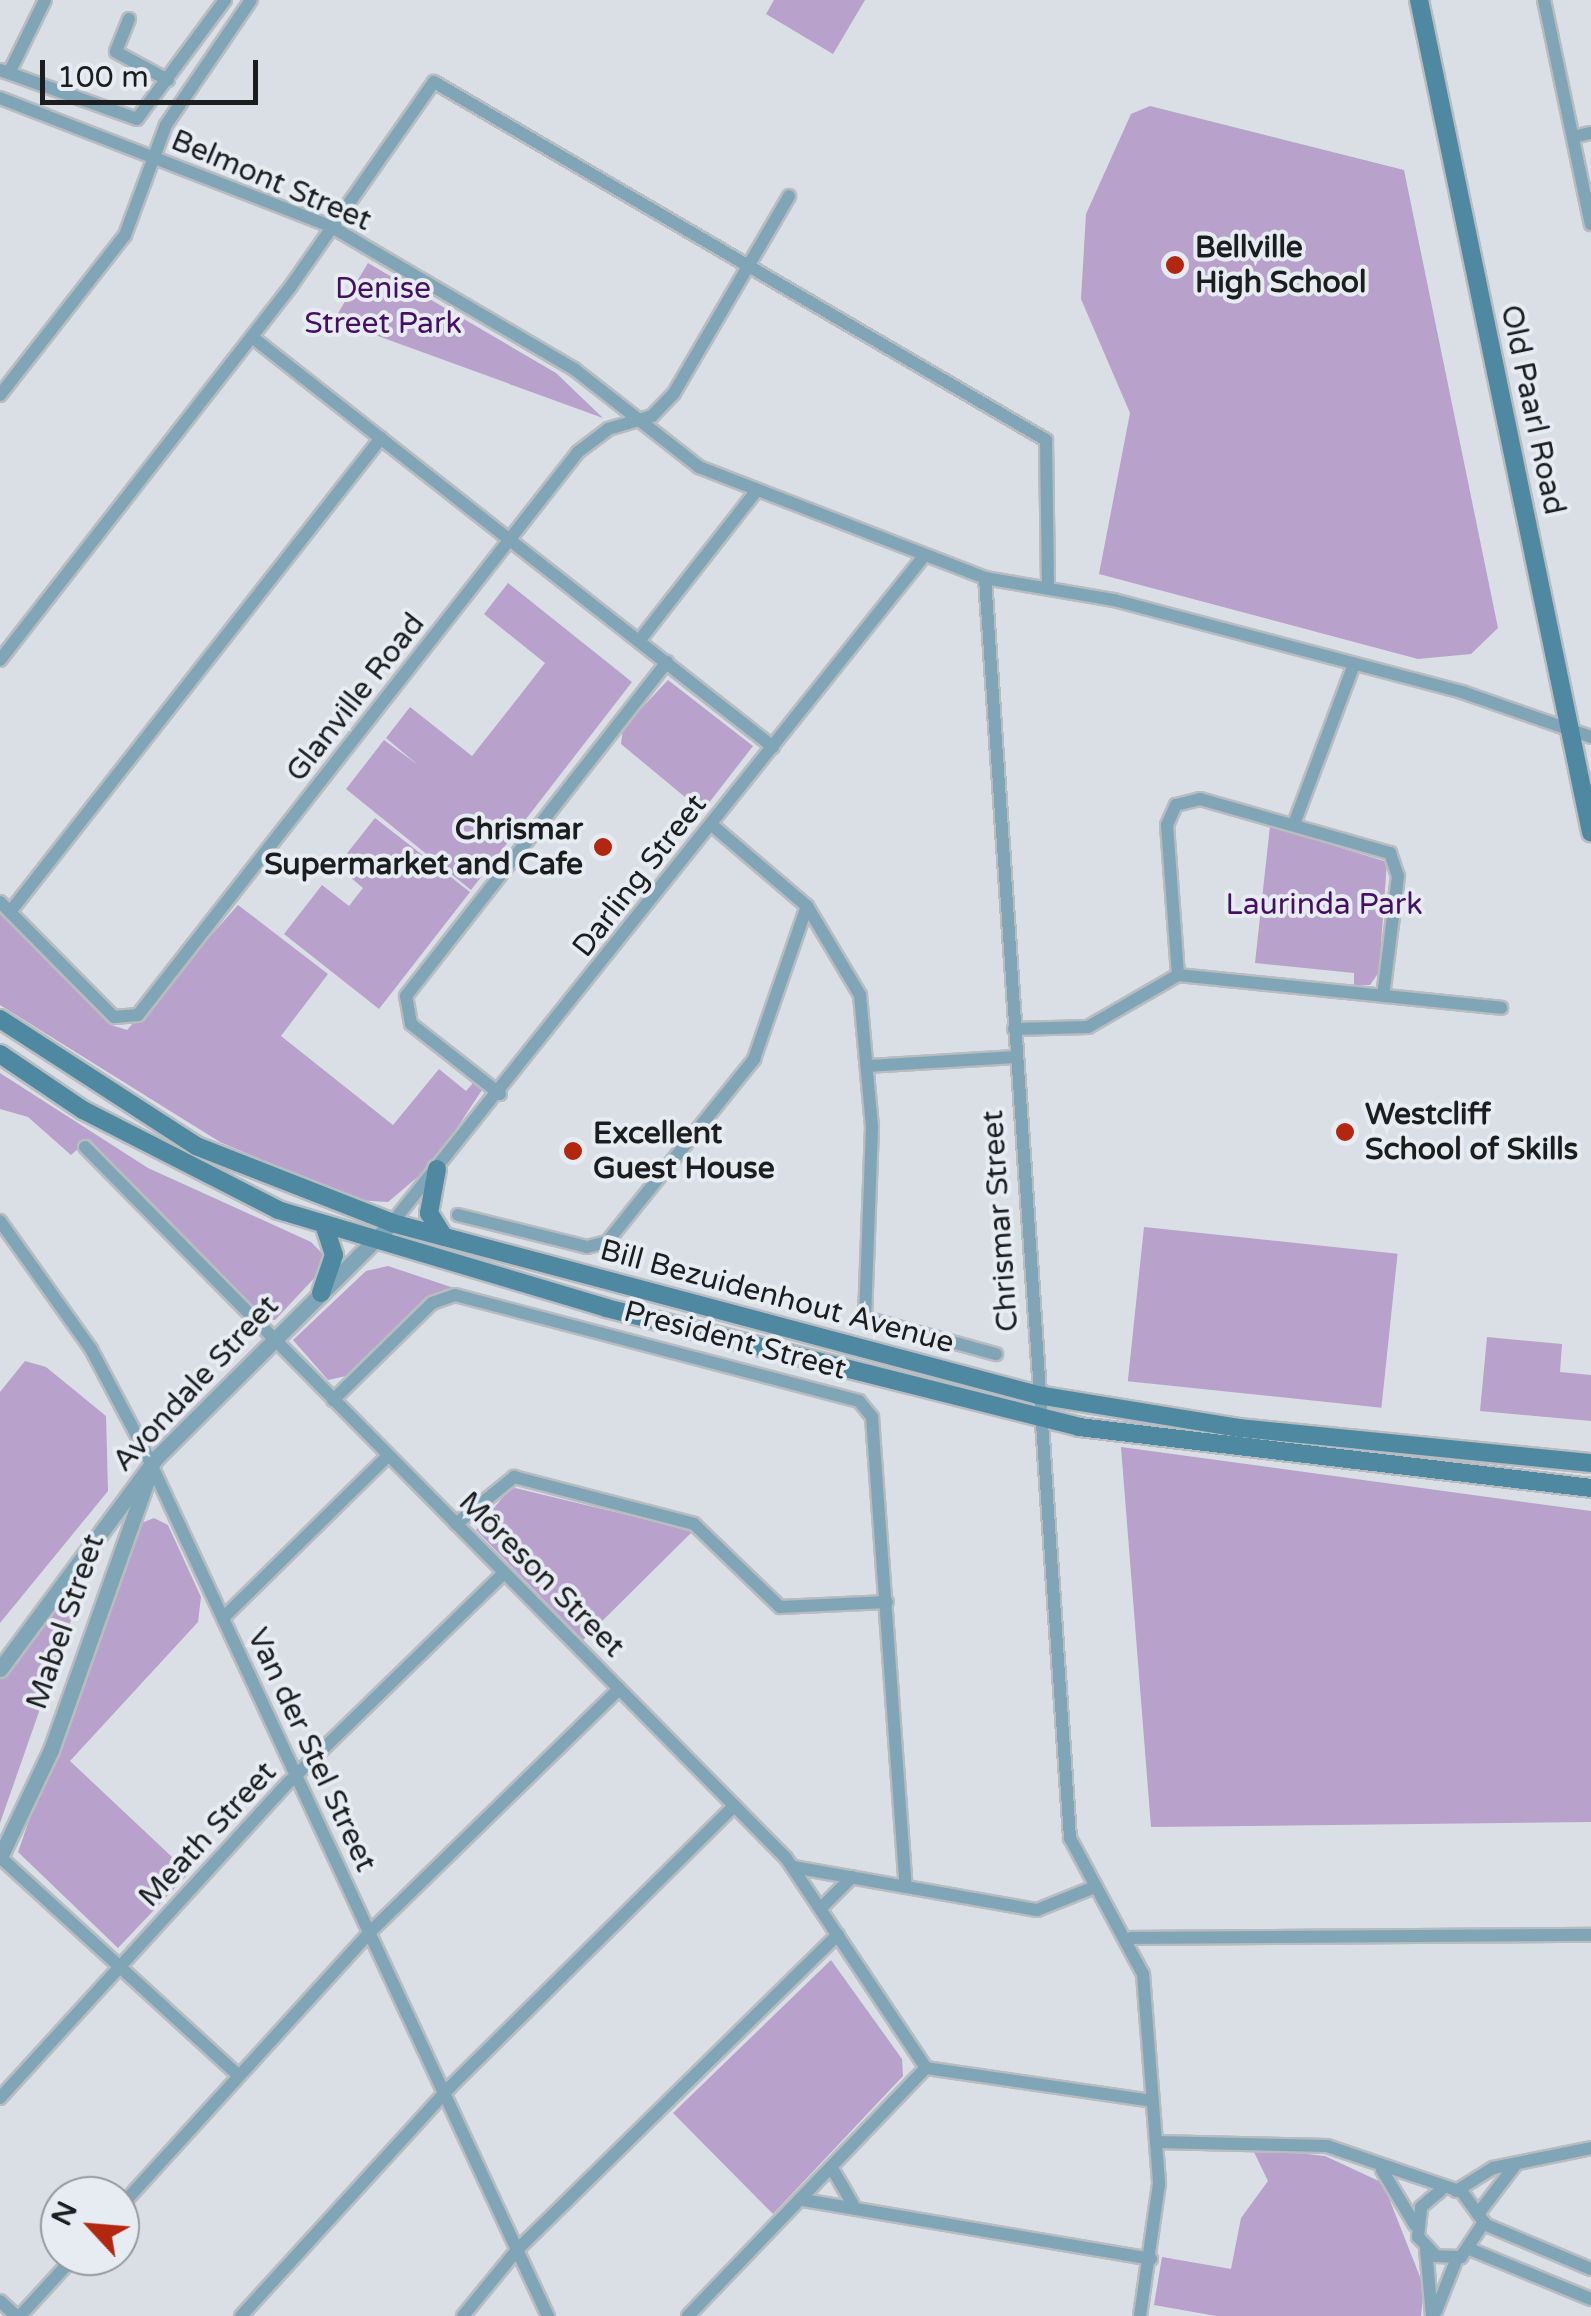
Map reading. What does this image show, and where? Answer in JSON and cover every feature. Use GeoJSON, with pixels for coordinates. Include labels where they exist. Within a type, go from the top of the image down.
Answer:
{"type":"FeatureCollection","features":[{"type":"Feature","properties":{"kind":"main road","name":"Old Paarl Road"},"geometry":{"type":"LineString","coordinates":[[1420,0],[1591,832]]}},
{"type":"Feature","properties":{"kind":"main road","name":"Bill Bezuidenhout Avenue"},"geometry":{"type":"LineString","coordinates":[[0,1019],[196,1146],[392,1223],[1038,1395],[1240,1428],[1591,1463]]}},
{"type":"Feature","properties":{"kind":"main road","name":"Bill Bezuidenhout Avenue"},"geometry":{"type":"LineString","coordinates":[[0,1054],[182,1164],[373,1242],[1039,1420],[1279,1457],[1591,1488]]}},
{"type":"Feature","properties":{"kind":"main road"},"geometry":{"type":"LineString","coordinates":[[436,1170],[429,1213],[444,1237]]}},
{"type":"Feature","properties":{"kind":"main road"},"geometry":{"type":"LineString","coordinates":[[321,1293],[334,1262],[324,1225]]}},
{"type":"Feature","properties":{"kind":"street"},"geometry":{"type":"LineString","coordinates":[[45,0],[5,72],[129,120],[168,80],[224,0]]}},
{"type":"Feature","properties":{"kind":"street"},"geometry":{"type":"LineString","coordinates":[[0,395],[125,235],[152,158],[252,0]]}},
{"type":"Feature","properties":{"kind":"street"},"geometry":{"type":"LineString","coordinates":[[1544,0],[1591,224]]}},
{"type":"Feature","properties":{"kind":"street"},"geometry":{"type":"LineString","coordinates":[[128,19],[119,56],[168,80]]}},
{"type":"Feature","properties":{"kind":"street"},"geometry":{"type":"LineString","coordinates":[[0,660],[252,337],[434,82],[1046,440],[1048,587]]}},
{"type":"Feature","properties":{"kind":"street","name":"Belmont Street"},"geometry":{"type":"LineString","coordinates":[[0,98],[332,226],[574,369],[681,458],[757,490],[985,578],[1048,587],[1354,667],[1591,738]]}},
{"type":"Feature","properties":{"kind":"street"},"geometry":{"type":"LineString","coordinates":[[1573,137],[1591,134]]}},
{"type":"Feature","properties":{"kind":"street","name":"Glanville Road"},"geometry":{"type":"LineString","coordinates":[[5,907],[126,1020],[578,452],[674,393],[790,196]]}},
{"type":"Feature","properties":{"kind":"street"},"geometry":{"type":"LineString","coordinates":[[252,337],[774,747]]}},
{"type":"Feature","properties":{"kind":"street"},"geometry":{"type":"LineString","coordinates":[[5,907],[381,438]]}},
{"type":"Feature","properties":{"kind":"street"},"geometry":{"type":"LineString","coordinates":[[639,641],[757,490]]}},
{"type":"Feature","properties":{"kind":"street","name":"Darling Street"},"geometry":{"type":"LineString","coordinates":[[392,1223],[500,1094],[924,556]]}},
{"type":"Feature","properties":{"kind":"street","name":"Chrismar Street"},"geometry":{"type":"LineString","coordinates":[[985,578],[1039,1420],[1075,1859],[1092,1888]]}},
{"type":"Feature","properties":{"kind":"street"},"geometry":{"type":"LineString","coordinates":[[500,1094],[411,1024],[406,996],[667,662]]}},
{"type":"Feature","properties":{"kind":"street"},"geometry":{"type":"LineString","coordinates":[[1294,824],[1354,667]]}},
{"type":"Feature","properties":{"kind":"street"},"geometry":{"type":"LineString","coordinates":[[1178,975],[1172,811],[1200,799],[1380,847],[1396,863],[1383,996]]}},
{"type":"Feature","properties":{"kind":"street"},"geometry":{"type":"LineString","coordinates":[[712,826],[807,906],[860,996],[868,1066],[863,1314],[996,1354]]}},
{"type":"Feature","properties":{"kind":"street"},"geometry":{"type":"LineString","coordinates":[[458,1215],[587,1247],[607,1242],[754,1060],[807,906]]}},
{"type":"Feature","properties":{"kind":"street"},"geometry":{"type":"LineString","coordinates":[[1014,1029],[1088,1027],[1178,975],[1502,1008]]}},
{"type":"Feature","properties":{"kind":"street"},"geometry":{"type":"LineString","coordinates":[[868,1066],[1014,1057]]}},
{"type":"Feature","properties":{"kind":"street","name":"Môreson Street"},"geometry":{"type":"LineString","coordinates":[[85,1146],[793,1867],[926,2068]]}},
{"type":"Feature","properties":{"kind":"street","name":"Van der Stel Street"},"geometry":{"type":"LineString","coordinates":[[0,1221],[91,1349],[152,1464],[548,2316]]}},
{"type":"Feature","properties":{"kind":"street","name":"Avondale Street"},"geometry":{"type":"LineString","coordinates":[[0,1669],[152,1464],[392,1223]]}},
{"type":"Feature","properties":{"kind":"street","name":"President Street"},"geometry":{"type":"LineString","coordinates":[[333,1400],[432,1303],[454,1295],[850,1397],[872,1417],[906,1887]]}},
{"type":"Feature","properties":{"kind":"street"},"geometry":{"type":"LineString","coordinates":[[223,1618],[387,1457]]}},
{"type":"Feature","properties":{"kind":"street","name":"Mabel Street"},"geometry":{"type":"LineString","coordinates":[[0,1857],[46,1762],[152,1464]]}},
{"type":"Feature","properties":{"kind":"street"},"geometry":{"type":"LineString","coordinates":[[456,1524],[510,1476],[694,1524],[780,1607],[887,1602]]}},
{"type":"Feature","properties":{"kind":"street","name":"Meath Street"},"geometry":{"type":"LineString","coordinates":[[0,2098],[296,1777],[504,1574]]}},
{"type":"Feature","properties":{"kind":"street"},"geometry":{"type":"LineString","coordinates":[[140,2185],[368,1934],[619,1689]]}},
{"type":"Feature","properties":{"kind":"street"},"geometry":{"type":"LineString","coordinates":[[241,2316],[443,2096],[734,1806]]}},
{"type":"Feature","properties":{"kind":"street"},"geometry":{"type":"LineString","coordinates":[[0,1857],[239,2076]]}},
{"type":"Feature","properties":{"kind":"street"},"geometry":{"type":"LineString","coordinates":[[793,1867],[1037,1910],[1092,1888],[1131,1938],[1143,1974],[1156,2142],[1151,2259],[1140,2316]]}},
{"type":"Feature","properties":{"kind":"street"},"geometry":{"type":"LineString","coordinates":[[821,1908],[852,1877]]}},
{"type":"Feature","properties":{"kind":"street"},"geometry":{"type":"LineString","coordinates":[[1131,1938],[1591,1934]]}},
{"type":"Feature","properties":{"kind":"street"},"geometry":{"type":"LineString","coordinates":[[463,2316],[517,2250],[838,1935]]}},
{"type":"Feature","properties":{"kind":"street"},"geometry":{"type":"LineString","coordinates":[[688,2316],[833,2170],[926,2068],[1152,2101]]}},
{"type":"Feature","properties":{"kind":"street"},"geometry":{"type":"LineString","coordinates":[[1156,2142],[1316,2145],[1440,2192]]}},
{"type":"Feature","properties":{"kind":"street"},"geometry":{"type":"LineString","coordinates":[[1416,2228],[1422,2205],[1440,2192],[1456,2190],[1516,2164],[1591,2148]]}},
{"type":"Feature","properties":{"kind":"street"},"geometry":{"type":"LineString","coordinates":[[1434,2316],[1457,2258],[1472,2250],[1483,2217],[1516,2164]]}},
{"type":"Feature","properties":{"kind":"street"},"geometry":{"type":"LineString","coordinates":[[1377,2165],[1426,2249],[1434,2316]]}},
{"type":"Feature","properties":{"kind":"street"},"geometry":{"type":"LineString","coordinates":[[833,2170],[853,2204]]}},
{"type":"Feature","properties":{"kind":"street"},"geometry":{"type":"LineString","coordinates":[[821,2182],[853,2204]]}},
{"type":"Feature","properties":{"kind":"street"},"geometry":{"type":"LineString","coordinates":[[1456,2190],[1483,2217],[1591,2268]]}},
{"type":"Feature","properties":{"kind":"street"},"geometry":{"type":"LineString","coordinates":[[803,2200],[853,2204],[1151,2259]]}},
{"type":"Feature","properties":{"kind":"street"},"geometry":{"type":"LineString","coordinates":[[1426,2249],[1457,2258]]}},
{"type":"Feature","properties":{"kind":"street"},"geometry":{"type":"LineString","coordinates":[[1472,2250],[1591,2300]]}},
{"type":"Feature","properties":{"kind":"street"},"geometry":{"type":"LineString","coordinates":[[0,2301],[18,2316],[56,2276]]}},
{"type":"Feature","properties":{"kind":"green space"},"geometry":{"type":"Polygon","coordinates":[[[774,0],[865,0],[833,54],[766,14],[774,0]]]}},
{"type":"Feature","properties":{"kind":"green space"},"geometry":{"type":"Polygon","coordinates":[[[1150,106],[1404,170],[1498,628],[1471,654],[1418,659],[1099,574],[1130,413],[1081,299],[1086,214],[1131,114],[1150,106]]]}},
{"type":"Feature","properties":{"kind":"green space","name":"Denise Street Park"},"geometry":{"type":"Polygon","coordinates":[[[368,263],[556,373],[603,418],[334,320],[368,263]]]}},
{"type":"Feature","properties":{"kind":"green space"},"geometry":{"type":"Polygon","coordinates":[[[508,583],[632,682],[471,890],[346,789],[384,740],[418,765],[386,738],[410,707],[472,756],[521,694],[545,663],[484,614],[508,583]]]}},
{"type":"Feature","properties":{"kind":"green space"},"geometry":{"type":"Polygon","coordinates":[[[668,680],[753,746],[708,804],[691,802],[621,744],[623,728],[668,680]]]}},
{"type":"Feature","properties":{"kind":"green space"},"geometry":{"type":"Polygon","coordinates":[[[375,818],[470,892],[379,1009],[284,934],[322,885],[349,906],[363,888],[337,866],[375,818]]]}},
{"type":"Feature","properties":{"kind":"green space","name":"Laurinda Park"},"geometry":{"type":"Polygon","coordinates":[[[1270,826],[1387,862],[1379,972],[1370,985],[1354,985],[1354,973],[1255,963],[1270,826]]]}},
{"type":"Feature","properties":{"kind":"green space"},"geometry":{"type":"Polygon","coordinates":[[[238,905],[328,974],[281,1036],[393,1125],[439,1069],[466,1091],[473,1083],[482,1090],[433,1164],[388,1202],[357,1200],[220,1142],[0,1005],[0,913],[111,1025],[127,1030],[238,905]]]}},
{"type":"Feature","properties":{"kind":"green space"},"geometry":{"type":"Polygon","coordinates":[[[0,1073],[148,1168],[311,1242],[323,1254],[320,1272],[275,1320],[265,1319],[89,1139],[71,1155],[28,1117],[0,1109],[0,1073]]]}},
{"type":"Feature","properties":{"kind":"green space"},"geometry":{"type":"Polygon","coordinates":[[[1144,1227],[1398,1254],[1381,1408],[1128,1381],[1144,1227]]]}},
{"type":"Feature","properties":{"kind":"green space"},"geometry":{"type":"Polygon","coordinates":[[[388,1266],[454,1288],[427,1297],[346,1376],[328,1380],[293,1340],[366,1271],[388,1266]]]}},
{"type":"Feature","properties":{"kind":"green space"},"geometry":{"type":"Polygon","coordinates":[[[1487,1337],[1562,1344],[1560,1372],[1591,1375],[1591,1421],[1480,1411],[1487,1337]]]}},
{"type":"Feature","properties":{"kind":"green space"},"geometry":{"type":"Polygon","coordinates":[[[25,1361],[46,1367],[106,1416],[108,1491],[0,1623],[0,1392],[25,1361]]]}},
{"type":"Feature","properties":{"kind":"green space"},"geometry":{"type":"Polygon","coordinates":[[[1121,1447],[1591,1511],[1591,1822],[1151,1827],[1121,1447]]]}},
{"type":"Feature","properties":{"kind":"green space"},"geometry":{"type":"Polygon","coordinates":[[[511,1487],[692,1532],[583,1640],[476,1530],[511,1487]]]}},
{"type":"Feature","properties":{"kind":"green space"},"geometry":{"type":"Polygon","coordinates":[[[154,1518],[168,1525],[201,1597],[198,1622],[70,1761],[189,1873],[118,1948],[18,1852],[115,1574],[139,1524],[154,1518]]]}},
{"type":"Feature","properties":{"kind":"green space"},"geometry":{"type":"Polygon","coordinates":[[[82,1572],[88,1572],[0,1823],[0,1673],[82,1572]]]}},
{"type":"Feature","properties":{"kind":"green space"},"geometry":{"type":"Polygon","coordinates":[[[831,1960],[902,2059],[903,2076],[773,2214],[673,2113],[831,1960]]]}},
{"type":"Feature","properties":{"kind":"green space"},"geometry":{"type":"Polygon","coordinates":[[[1252,2148],[1325,2156],[1383,2183],[1424,2287],[1421,2316],[1216,2316],[1154,2305],[1162,2257],[1231,2269],[1241,2218],[1268,2181],[1252,2148]]]}},
{"type":"Feature","properties":{"kind":"place","name":"Bellville High School"},"geometry":{"type":"Point","coordinates":[1175,265]}},
{"type":"Feature","properties":{"kind":"place","name":"Chrismar Supermarket and Cafe"},"geometry":{"type":"Point","coordinates":[603,847]}},
{"type":"Feature","properties":{"kind":"place","name":"Westcliff School of Skills"},"geometry":{"type":"Point","coordinates":[1345,1132]}},
{"type":"Feature","properties":{"kind":"place","name":"Excellent Guest House"},"geometry":{"type":"Point","coordinates":[573,1151]}}]}
